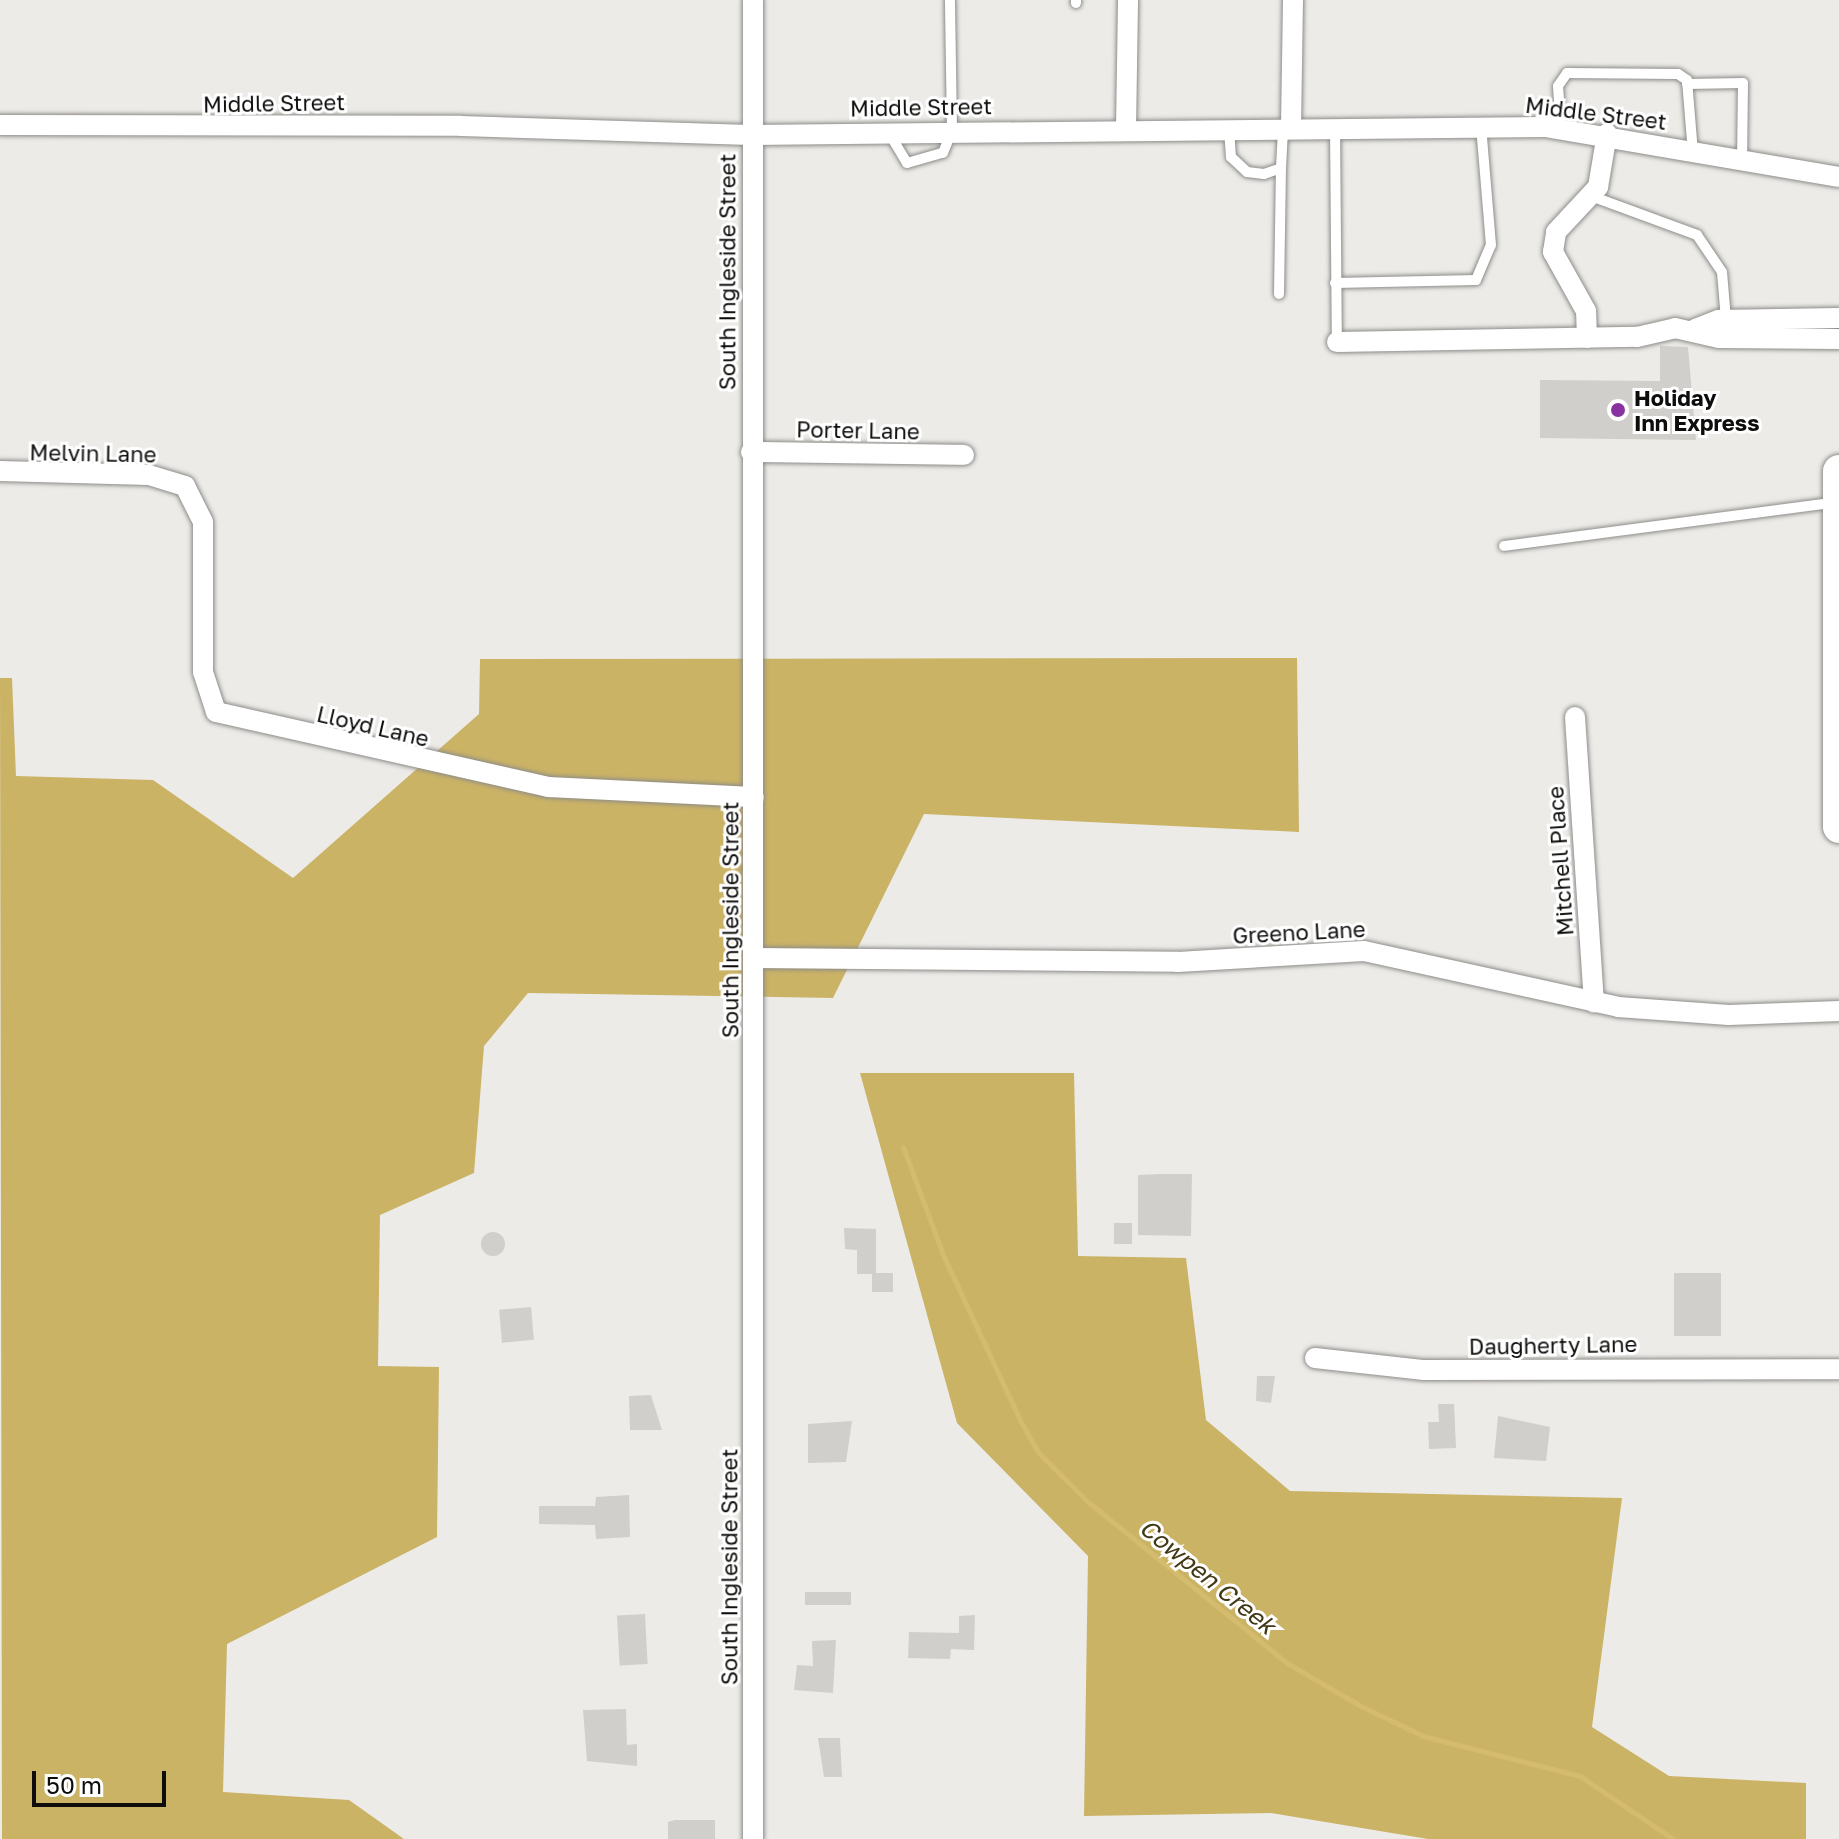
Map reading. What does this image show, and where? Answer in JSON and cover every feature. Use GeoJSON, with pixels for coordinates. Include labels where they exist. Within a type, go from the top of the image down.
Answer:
{"type":"FeatureCollection","features":[{"type":"Feature","properties":{"kind":"main road"},"geometry":{"type":"LineString","coordinates":[[1839,471],[1839,827]]}},
{"type":"Feature","properties":{"kind":"street","name":"South Ingleside Street"},"geometry":{"type":"LineString","coordinates":[[753,0],[753,1839]]}},
{"type":"Feature","properties":{"kind":"street"},"geometry":{"type":"LineString","coordinates":[[1126,129],[1128,0]]}},
{"type":"Feature","properties":{"kind":"street"},"geometry":{"type":"LineString","coordinates":[[1287,127],[1293,0]]}},
{"type":"Feature","properties":{"kind":"street","name":"Middle Street"},"geometry":{"type":"LineString","coordinates":[[0,125],[477,126],[751,135],[1481,126],[1607,134],[1742,166],[1839,177]]}},
{"type":"Feature","properties":{"kind":"street"},"geometry":{"type":"LineString","coordinates":[[1587,338],[1586,311],[1553,252],[1556,232],[1591,196],[1607,134]]}},
{"type":"Feature","properties":{"kind":"street"},"geometry":{"type":"LineString","coordinates":[[1337,342],[1587,338],[1695,329],[1726,320],[1839,318]]}},
{"type":"Feature","properties":{"kind":"street"},"geometry":{"type":"LineString","coordinates":[[1695,329],[1719,338],[1839,339]]}},
{"type":"Feature","properties":{"kind":"street","name":"Porter Lane"},"geometry":{"type":"LineString","coordinates":[[751,452],[964,455]]}},
{"type":"Feature","properties":{"kind":"street","name":"Melvin Lane"},"geometry":{"type":"LineString","coordinates":[[0,471],[149,475],[185,486]]}},
{"type":"Feature","properties":{"kind":"street","name":"Lloyd Lane"},"geometry":{"type":"LineString","coordinates":[[185,486],[203,522],[203,672],[216,712],[548,787],[754,797]]}},
{"type":"Feature","properties":{"kind":"street","name":"Mitchell Place"},"geometry":{"type":"LineString","coordinates":[[1575,717],[1594,1002]]}},
{"type":"Feature","properties":{"kind":"street","name":"Greeno Lane"},"geometry":{"type":"LineString","coordinates":[[755,958],[1178,962],[1364,951],[1594,1002],[1691,1014],[1839,1011]]}},
{"type":"Feature","properties":{"kind":"street","name":"Daugherty Lane"},"geometry":{"type":"LineString","coordinates":[[1315,1358],[1424,1370],[1839,1369]]}},
{"type":"Feature","properties":{"kind":"lane"},"geometry":{"type":"LineString","coordinates":[[889,132],[907,163],[943,153],[952,131],[950,0]]}},
{"type":"Feature","properties":{"kind":"lane"},"geometry":{"type":"LineString","coordinates":[[1561,129],[1558,86],[1567,73],[1678,74],[1687,84],[1693,153]]}},
{"type":"Feature","properties":{"kind":"lane"},"geometry":{"type":"LineString","coordinates":[[1687,84],[1743,83],[1742,166]]}},
{"type":"Feature","properties":{"kind":"lane"},"geometry":{"type":"LineString","coordinates":[[1335,126],[1337,342]]}},
{"type":"Feature","properties":{"kind":"lane"},"geometry":{"type":"LineString","coordinates":[[1335,283],[1476,280],[1491,245],[1481,126]]}},
{"type":"Feature","properties":{"kind":"lane"},"geometry":{"type":"LineString","coordinates":[[1229,127],[1231,157],[1247,172],[1281,168]]}},
{"type":"Feature","properties":{"kind":"lane"},"geometry":{"type":"LineString","coordinates":[[1279,294],[1281,168],[1287,127]]}},
{"type":"Feature","properties":{"kind":"lane"},"geometry":{"type":"LineString","coordinates":[[1591,196],[1697,235],[1722,272],[1726,320]]}},
{"type":"Feature","properties":{"kind":"lane"},"geometry":{"type":"LineString","coordinates":[[1504,546],[1839,501]]}},
{"type":"Feature","properties":{"kind":"shaded area"},"geometry":{"type":"Polygon","coordinates":[[[1297,658],[1299,832],[924,814],[833,998],[528,993],[484,1046],[474,1173],[380,1215],[378,1366],[439,1367],[437,1537],[227,1644],[223,1792],[349,1800],[404,1839],[2,1839],[0,678],[12,678],[16,776],[153,780],[293,878],[479,714],[480,659],[1297,658]]]}},
{"type":"Feature","properties":{"kind":"shaded area"},"geometry":{"type":"Polygon","coordinates":[[[860,1073],[1074,1073],[1078,1256],[1186,1258],[1206,1420],[1290,1491],[1622,1498],[1592,1727],[1669,1776],[1806,1783],[1806,1839],[1428,1839],[1271,1813],[1084,1816],[1088,1556],[957,1423],[860,1073]]]}},
{"type":"Feature","properties":{"kind":"building","name":"Holiday Inn Express"},"geometry":{"type":"Polygon","coordinates":[[[1660,346],[1688,347],[1696,440],[1540,438],[1540,380],[1660,381],[1660,346]]]}},
{"type":"Feature","properties":{"kind":"building"},"geometry":{"type":"Polygon","coordinates":[[[1192,1174],[1191,1236],[1138,1235],[1138,1175],[1192,1174]]]}},
{"type":"Feature","properties":{"kind":"building"},"geometry":{"type":"Polygon","coordinates":[[[1114,1223],[1132,1223],[1132,1244],[1114,1244],[1114,1223]]]}},
{"type":"Feature","properties":{"kind":"building"},"geometry":{"type":"Polygon","coordinates":[[[844,1228],[876,1229],[876,1273],[893,1273],[893,1292],[872,1292],[872,1274],[857,1274],[857,1250],[845,1249],[844,1228]]]}},
{"type":"Feature","properties":{"kind":"building"},"geometry":{"type":"Polygon","coordinates":[[[493,1232],[502,1235],[505,1244],[502,1253],[493,1256],[484,1253],[481,1244],[484,1235],[493,1232]]]}},
{"type":"Feature","properties":{"kind":"building"},"geometry":{"type":"Polygon","coordinates":[[[1674,1273],[1721,1273],[1721,1336],[1674,1336],[1674,1273]]]}},
{"type":"Feature","properties":{"kind":"building"},"geometry":{"type":"Polygon","coordinates":[[[531,1307],[534,1340],[502,1343],[499,1310],[531,1307]]]}},
{"type":"Feature","properties":{"kind":"building"},"geometry":{"type":"Polygon","coordinates":[[[1257,1376],[1275,1376],[1271,1403],[1256,1401],[1257,1376]]]}},
{"type":"Feature","properties":{"kind":"building"},"geometry":{"type":"Polygon","coordinates":[[[651,1395],[662,1430],[630,1430],[629,1396],[651,1395]]]}},
{"type":"Feature","properties":{"kind":"building"},"geometry":{"type":"Polygon","coordinates":[[[1438,1404],[1454,1404],[1456,1448],[1429,1449],[1428,1422],[1439,1422],[1438,1404]]]}},
{"type":"Feature","properties":{"kind":"building"},"geometry":{"type":"Polygon","coordinates":[[[1498,1416],[1550,1427],[1546,1461],[1494,1458],[1498,1416]]]}},
{"type":"Feature","properties":{"kind":"building"},"geometry":{"type":"Polygon","coordinates":[[[852,1421],[846,1462],[808,1463],[808,1424],[852,1421]]]}},
{"type":"Feature","properties":{"kind":"building"},"geometry":{"type":"Polygon","coordinates":[[[629,1495],[630,1537],[596,1539],[595,1525],[539,1524],[539,1506],[595,1506],[596,1497],[629,1495]]]}},
{"type":"Feature","properties":{"kind":"building"},"geometry":{"type":"Polygon","coordinates":[[[805,1592],[851,1592],[851,1605],[805,1605],[805,1592]]]}},
{"type":"Feature","properties":{"kind":"building"},"geometry":{"type":"Polygon","coordinates":[[[645,1614],[648,1664],[620,1665],[617,1615],[645,1614]]]}},
{"type":"Feature","properties":{"kind":"building"},"geometry":{"type":"Polygon","coordinates":[[[975,1615],[974,1650],[951,1649],[950,1659],[908,1658],[909,1632],[959,1633],[959,1616],[975,1615]]]}},
{"type":"Feature","properties":{"kind":"building"},"geometry":{"type":"Polygon","coordinates":[[[836,1640],[833,1693],[794,1690],[797,1665],[813,1666],[812,1641],[836,1640]]]}},
{"type":"Feature","properties":{"kind":"building"},"geometry":{"type":"Polygon","coordinates":[[[626,1709],[627,1745],[637,1744],[637,1766],[587,1761],[583,1710],[626,1709]]]}},
{"type":"Feature","properties":{"kind":"building"},"geometry":{"type":"Polygon","coordinates":[[[818,1738],[840,1738],[842,1777],[824,1777],[818,1738]]]}},
{"type":"Feature","properties":{"kind":"building"},"geometry":{"type":"Polygon","coordinates":[[[715,1820],[715,1839],[668,1839],[668,1822],[715,1820]]]}},
{"type":"Feature","properties":{"kind":"waterway","name":"Cowpen Creek"},"geometry":{"type":"LineString","coordinates":[[903,1147],[944,1257],[1021,1422],[1038,1452],[1087,1501],[1287,1663],[1361,1706],[1423,1736],[1580,1776],[1673,1839]]}},
{"type":"Feature","properties":{"kind":"place","name":"Holiday Inn Express"},"geometry":{"type":"Point","coordinates":[1618,410]}}]}
